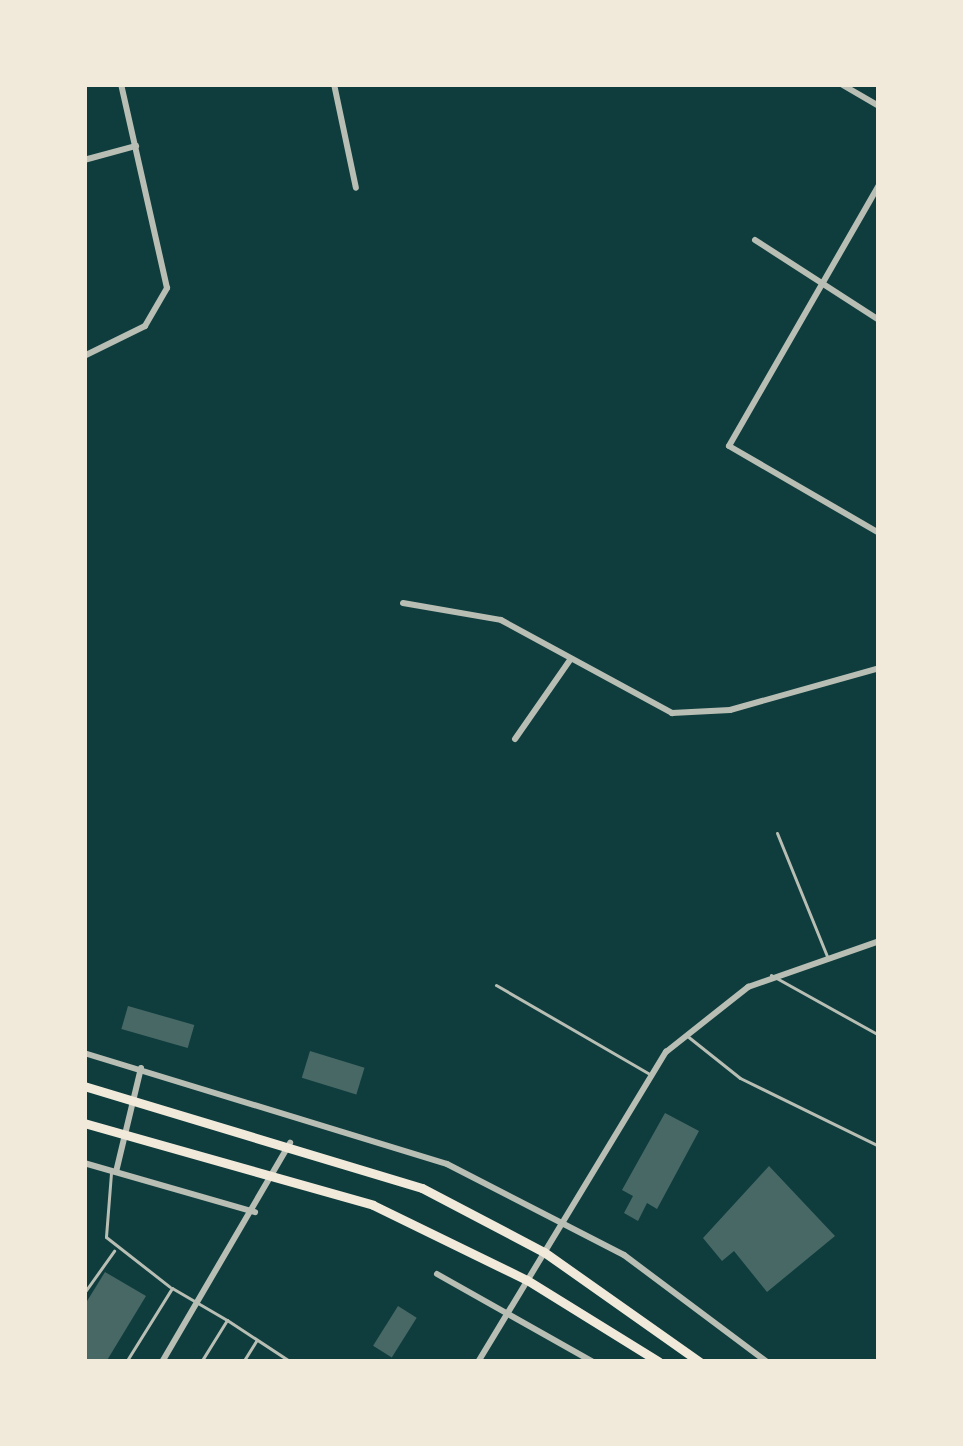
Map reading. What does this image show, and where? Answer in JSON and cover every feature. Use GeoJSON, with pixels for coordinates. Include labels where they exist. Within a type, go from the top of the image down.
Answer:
{"type":"FeatureCollection","features":[{"type":"Feature","properties":{"kind":"highway"},"geometry":{"type":"LineString","coordinates":[[84,1086],[290,1143],[422,1188],[544,1252],[700,1362]]}},
{"type":"Feature","properties":{"kind":"highway"},"geometry":{"type":"LineString","coordinates":[[84,1123],[373,1205],[527,1280],[659,1362]]}},
{"type":"Feature","properties":{"kind":"street"},"geometry":{"type":"LineString","coordinates":[[84,356],[145,326],[163,303],[121,84]]}},
{"type":"Feature","properties":{"kind":"street"},"geometry":{"type":"LineString","coordinates":[[334,84],[356,188]]}},
{"type":"Feature","properties":{"kind":"street"},"geometry":{"type":"LineString","coordinates":[[841,84],[879,106]]}},
{"type":"Feature","properties":{"kind":"street"},"geometry":{"type":"LineString","coordinates":[[84,160],[136,146]]}},
{"type":"Feature","properties":{"kind":"street"},"geometry":{"type":"LineString","coordinates":[[879,184],[729,446],[879,533]]}},
{"type":"Feature","properties":{"kind":"street"},"geometry":{"type":"LineString","coordinates":[[755,240],[879,320]]}},
{"type":"Feature","properties":{"kind":"street"},"geometry":{"type":"LineString","coordinates":[[403,603],[460,605],[645,704],[701,715],[879,668]]}},
{"type":"Feature","properties":{"kind":"street"},"geometry":{"type":"LineString","coordinates":[[515,739],[570,660]]}},
{"type":"Feature","properties":{"kind":"street"},"geometry":{"type":"LineString","coordinates":[[478,1362],[648,1073],[684,1034],[772,975],[879,941]]}},
{"type":"Feature","properties":{"kind":"street"},"geometry":{"type":"LineString","coordinates":[[84,1052],[367,1132],[564,1219],[767,1362]]}},
{"type":"Feature","properties":{"kind":"street"},"geometry":{"type":"LineString","coordinates":[[113,1172],[142,1068]]}},
{"type":"Feature","properties":{"kind":"street"},"geometry":{"type":"LineString","coordinates":[[162,1362],[255,1212],[290,1143]]}},
{"type":"Feature","properties":{"kind":"street"},"geometry":{"type":"LineString","coordinates":[[84,1163],[255,1212]]}},
{"type":"Feature","properties":{"kind":"street"},"geometry":{"type":"LineString","coordinates":[[437,1274],[509,1310],[593,1362]]}},
{"type":"Feature","properties":{"kind":"lane"},"geometry":{"type":"LineString","coordinates":[[777,833],[828,958]]}},
{"type":"Feature","properties":{"kind":"lane"},"geometry":{"type":"LineString","coordinates":[[772,975],[879,1035]]}},
{"type":"Feature","properties":{"kind":"lane"},"geometry":{"type":"LineString","coordinates":[[496,985],[648,1073]]}},
{"type":"Feature","properties":{"kind":"lane"},"geometry":{"type":"LineString","coordinates":[[684,1034],[740,1078],[879,1145]]}},
{"type":"Feature","properties":{"kind":"lane"},"geometry":{"type":"LineString","coordinates":[[113,1172],[106,1237],[115,1249],[290,1362]]}},
{"type":"Feature","properties":{"kind":"lane"},"geometry":{"type":"LineString","coordinates":[[84,1293],[115,1249]]}},
{"type":"Feature","properties":{"kind":"lane"},"geometry":{"type":"LineString","coordinates":[[126,1362],[172,1288]]}},
{"type":"Feature","properties":{"kind":"lane"},"geometry":{"type":"LineString","coordinates":[[201,1362],[227,1320]]}},
{"type":"Feature","properties":{"kind":"lane"},"geometry":{"type":"LineString","coordinates":[[243,1362],[257,1340]]}},
{"type":"Feature","properties":{"kind":"building"},"geometry":{"type":"Polygon","coordinates":[[[128,1006],[194,1025],[188,1048],[121,1029],[128,1006]]]}},
{"type":"Feature","properties":{"kind":"building"},"geometry":{"type":"Polygon","coordinates":[[[310,1051],[365,1068],[356,1094],[302,1078],[310,1051]]]}},
{"type":"Feature","properties":{"kind":"building"},"geometry":{"type":"Polygon","coordinates":[[[665,1113],[699,1131],[657,1209],[647,1203],[638,1221],[624,1213],[633,1196],[622,1190],[665,1113]]]}},
{"type":"Feature","properties":{"kind":"building"},"geometry":{"type":"Polygon","coordinates":[[[769,1166],[835,1236],[767,1292],[734,1251],[722,1261],[703,1238],[769,1166]]]}},
{"type":"Feature","properties":{"kind":"building"},"geometry":{"type":"Polygon","coordinates":[[[105,1272],[146,1296],[106,1362],[84,1362],[84,1306],[105,1272]]]}},
{"type":"Feature","properties":{"kind":"building"},"geometry":{"type":"Polygon","coordinates":[[[398,1306],[417,1318],[392,1358],[373,1346],[398,1306]]]}}]}
